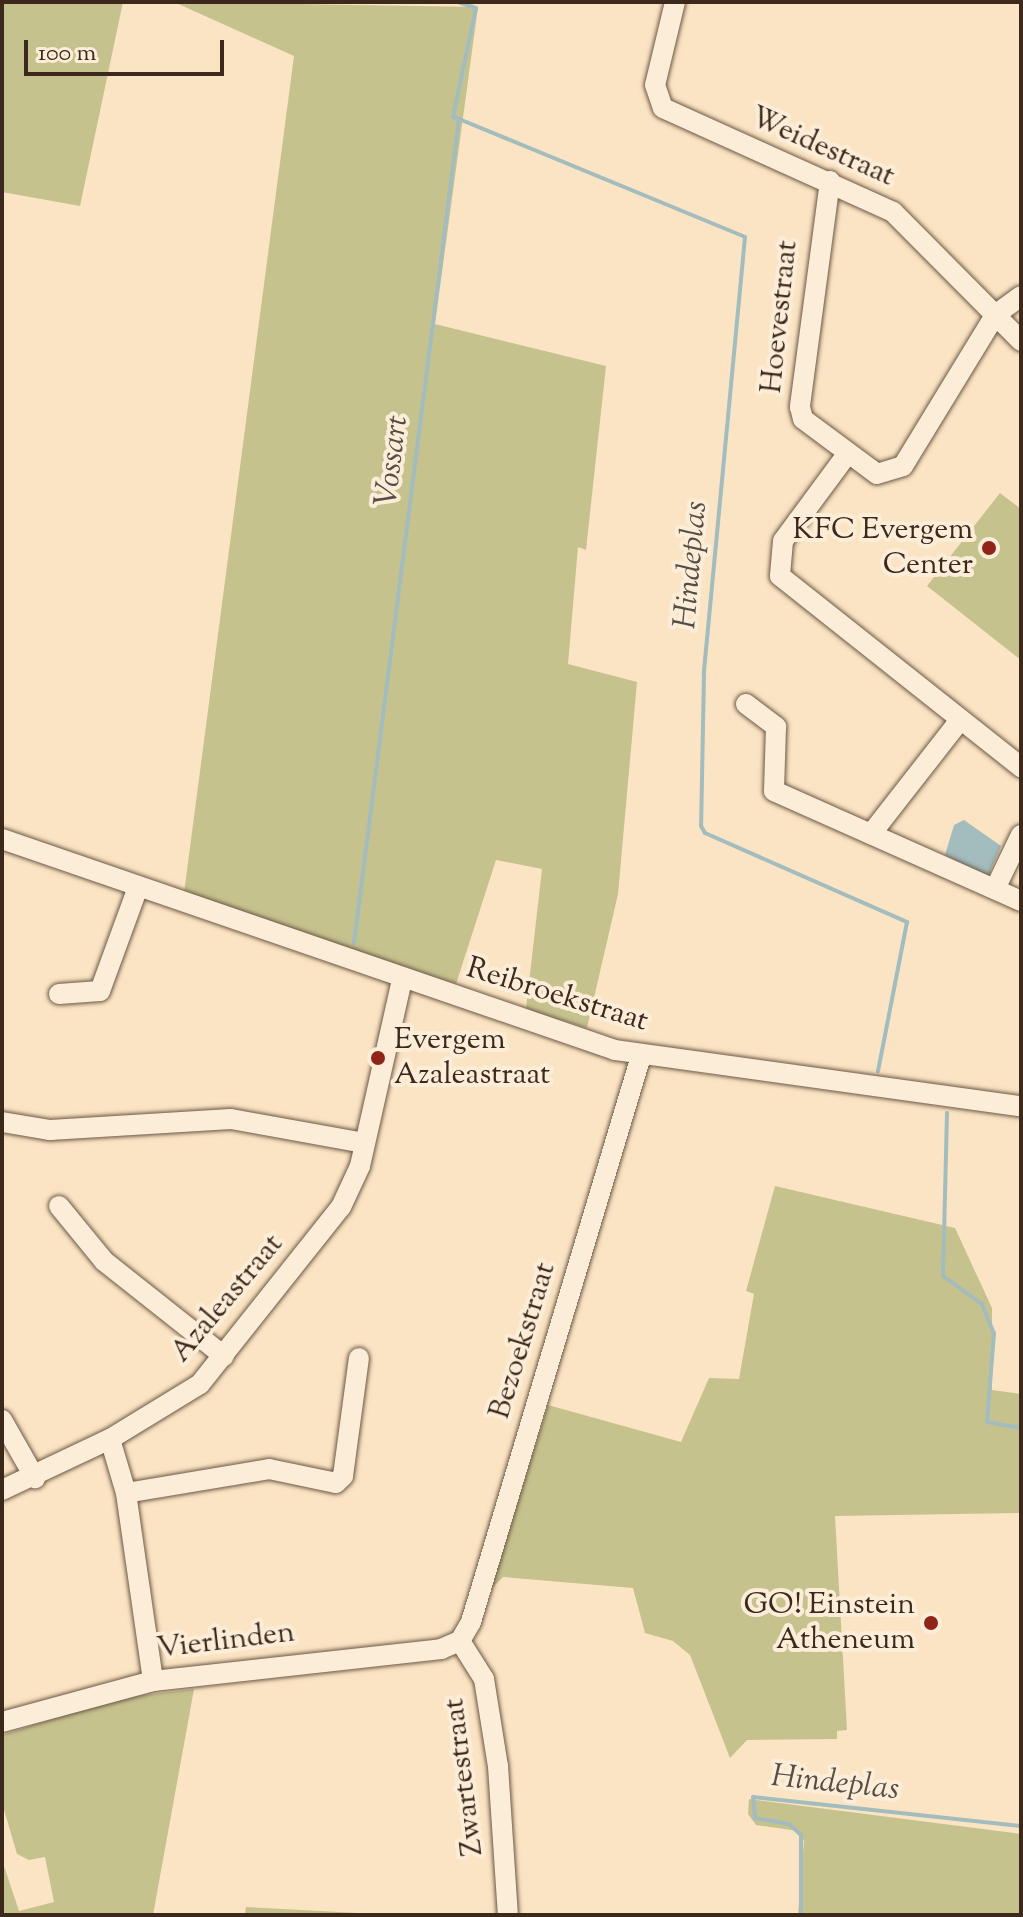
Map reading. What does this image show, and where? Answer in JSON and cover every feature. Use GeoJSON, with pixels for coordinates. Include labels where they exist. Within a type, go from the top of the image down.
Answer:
{"type":"FeatureCollection","features":[{"type":"Feature","properties":{"kind":"street","name":"Weidestraat"},"geometry":{"type":"LineString","coordinates":[[675,2],[655,85],[663,108],[893,212],[1021,341]]}},
{"type":"Feature","properties":{"kind":"street","name":"Hoevestraat"},"geometry":{"type":"LineString","coordinates":[[830,181],[800,407],[803,419],[877,474],[903,466],[995,315],[1021,296]]}},
{"type":"Feature","properties":{"kind":"street"},"geometry":{"type":"LineString","coordinates":[[848,453],[783,541],[780,576],[1021,767]]}},
{"type":"Feature","properties":{"kind":"street"},"geometry":{"type":"LineString","coordinates":[[746,704],[776,727],[774,791],[1021,901]]}},
{"type":"Feature","properties":{"kind":"street"},"geometry":{"type":"LineString","coordinates":[[871,834],[960,720]]}},
{"type":"Feature","properties":{"kind":"street"},"geometry":{"type":"LineString","coordinates":[[995,889],[1021,835]]}},
{"type":"Feature","properties":{"kind":"street","name":"Reibroekstraat"},"geometry":{"type":"LineString","coordinates":[[2,839],[402,979],[641,1056],[1021,1106]]}},
{"type":"Feature","properties":{"kind":"street"},"geometry":{"type":"LineString","coordinates":[[59,994],[100,991],[138,887]]}},
{"type":"Feature","properties":{"kind":"street","name":"Azaleastraat"},"geometry":{"type":"LineString","coordinates":[[2,1490],[35,1478],[110,1439],[200,1384],[341,1207],[365,1143],[402,979]]}},
{"type":"Feature","properties":{"kind":"street","name":"Bezoekstraat"},"geometry":{"type":"LineString","coordinates":[[460,1641],[471,1622],[641,1056]]}},
{"type":"Feature","properties":{"kind":"street"},"geometry":{"type":"LineString","coordinates":[[2,1122],[50,1130],[231,1119],[365,1143]]}},
{"type":"Feature","properties":{"kind":"street"},"geometry":{"type":"LineString","coordinates":[[59,1206],[104,1261],[224,1356]]}},
{"type":"Feature","properties":{"kind":"street"},"geometry":{"type":"LineString","coordinates":[[126,1493],[269,1469],[336,1483],[343,1476],[359,1358]]}},
{"type":"Feature","properties":{"kind":"street"},"geometry":{"type":"LineString","coordinates":[[2,1420],[35,1478]]}},
{"type":"Feature","properties":{"kind":"street"},"geometry":{"type":"LineString","coordinates":[[110,1439],[126,1493],[153,1681]]}},
{"type":"Feature","properties":{"kind":"street","name":"Vierlinden"},"geometry":{"type":"LineString","coordinates":[[2,1722],[153,1681],[441,1649],[460,1641]]}},
{"type":"Feature","properties":{"kind":"street","name":"Zwartestraat"},"geometry":{"type":"LineString","coordinates":[[460,1641],[484,1679],[498,1766],[508,1915]]}},
{"type":"Feature","properties":{"kind":"shaded area"},"geometry":{"type":"Polygon","coordinates":[[[2,2],[123,2],[80,206],[2,192],[2,2]]]}},
{"type":"Feature","properties":{"kind":"shaded area"},"geometry":{"type":"Polygon","coordinates":[[[174,2],[478,7],[435,324],[606,366],[586,550],[578,547],[568,664],[637,682],[618,894],[587,1028],[526,1009],[542,869],[496,860],[456,984],[184,893],[294,56],[174,2]]]}},
{"type":"Feature","properties":{"kind":"shaded area","name":"KFC Evergem Center"},"geometry":{"type":"Polygon","coordinates":[[[1000,493],[1021,509],[1021,660],[927,586],[1000,493]]]}},
{"type":"Feature","properties":{"kind":"shaded area"},"geometry":{"type":"Polygon","coordinates":[[[775,1186],[955,1228],[992,1308],[992,1390],[1021,1394],[1021,1513],[835,1516],[847,1730],[837,1731],[837,1739],[747,1740],[730,1758],[690,1655],[673,1641],[645,1633],[633,1588],[503,1577],[491,1589],[548,1405],[681,1442],[709,1378],[739,1379],[754,1294],[746,1291],[775,1186]]]}},
{"type":"Feature","properties":{"kind":"shaded area"},"geometry":{"type":"Polygon","coordinates":[[[194,1689],[153,1915],[2,1915],[2,1860],[19,1911],[54,1902],[45,1857],[29,1860],[17,1854],[2,1803],[2,1735],[119,1698],[194,1689]]]}},
{"type":"Feature","properties":{"kind":"shaded area"},"geometry":{"type":"Polygon","coordinates":[[[749,1799],[1021,1834],[1021,1915],[798,1915],[804,1841],[798,1831],[756,1825],[748,1814],[749,1799]]]}},
{"type":"Feature","properties":{"kind":"shaded area"},"geometry":{"type":"Polygon","coordinates":[[[246,1907],[396,1915],[245,1915],[246,1907]]]}},
{"type":"Feature","properties":{"kind":"water"},"geometry":{"type":"Polygon","coordinates":[[[964,820],[1001,846],[988,876],[945,855],[954,825],[964,820]]]}},
{"type":"Feature","properties":{"kind":"waterway","name":"Vossart"},"geometry":{"type":"LineString","coordinates":[[354,943],[459,119],[453,117],[476,8],[458,2]]}},
{"type":"Feature","properties":{"kind":"waterway","name":"Hindeplas"},"geometry":{"type":"LineString","coordinates":[[459,119],[745,237],[704,674],[701,826],[705,833],[907,922],[878,1071]]}},
{"type":"Feature","properties":{"kind":"waterway","name":"Hindeplas"},"geometry":{"type":"LineString","coordinates":[[947,1113],[943,1276],[982,1304],[994,1333],[987,1422],[1021,1428]]}},
{"type":"Feature","properties":{"kind":"waterway","name":"Hindeplas"},"geometry":{"type":"LineString","coordinates":[[801,1915],[801,1835],[789,1824],[755,1818],[753,1797],[1021,1826]]}},
{"type":"Feature","properties":{"kind":"place","name":"KFC Evergem Center"},"geometry":{"type":"Point","coordinates":[989,548]}},
{"type":"Feature","properties":{"kind":"place","name":"Evergem Azaleastraat"},"geometry":{"type":"Point","coordinates":[378,1058]}},
{"type":"Feature","properties":{"kind":"place","name":"GO! Einstein Atheneum"},"geometry":{"type":"Point","coordinates":[931,1623]}}]}
